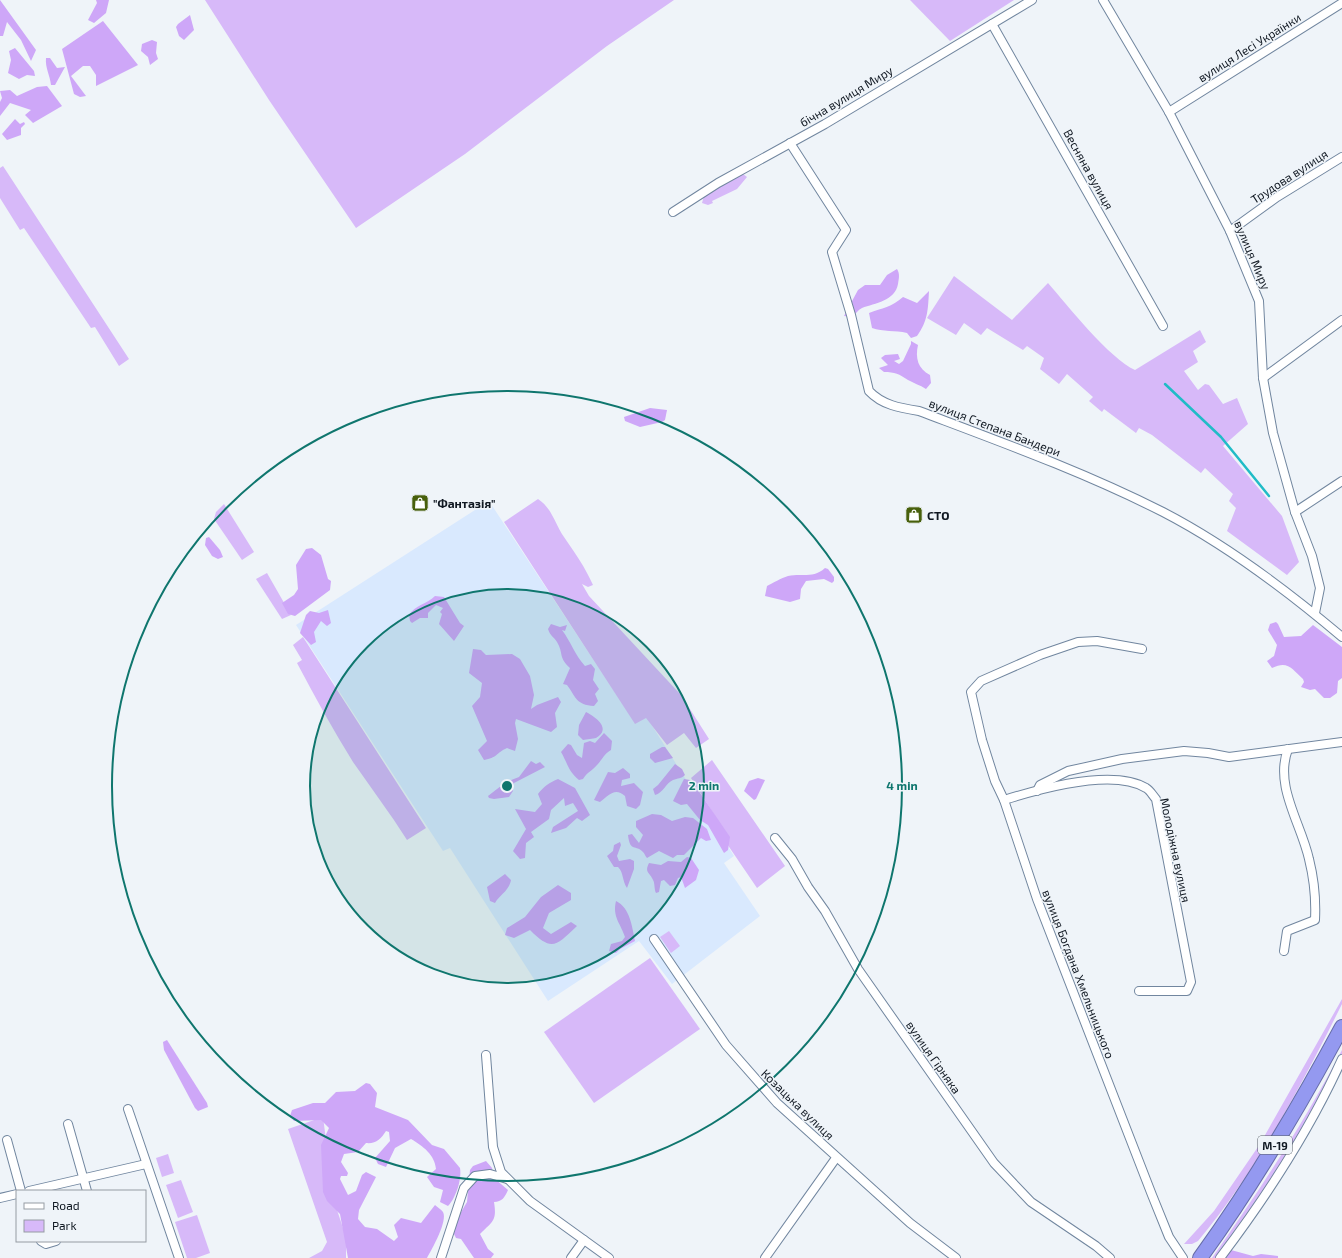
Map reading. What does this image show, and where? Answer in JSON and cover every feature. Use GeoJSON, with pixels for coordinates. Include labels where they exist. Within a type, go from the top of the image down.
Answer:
{"type":"FeatureCollection","features":[{"type":"Feature","properties":{"kind":"highway","name":"М-19"},"geometry":{"type":"LineString","coordinates":[[1200,1258],[1249,1186],[1281,1135],[1312,1084],[1342,1027]]}},
{"type":"Feature","properties":{"kind":"street","name":"бічна вулиця Миру"},"geometry":{"type":"LineString","coordinates":[[673,212],[718,183],[790,143],[1032,0]]}},
{"type":"Feature","properties":{"kind":"street","name":"вулиця Миру"},"geometry":{"type":"LineString","coordinates":[[1103,0],[1169,112],[1230,231],[1259,301],[1263,378],[1273,433],[1295,512],[1312,556],[1320,588],[1315,613]]}},
{"type":"Feature","properties":{"kind":"street","name":"вулиця Лесі Українки"},"geometry":{"type":"LineString","coordinates":[[1169,112],[1342,3]]}},
{"type":"Feature","properties":{"kind":"street","name":"Весняна вулиця"},"geometry":{"type":"LineString","coordinates":[[992,24],[1163,326]]}},
{"type":"Feature","properties":{"kind":"street","name":"вулиця Степана Бандери"},"geometry":{"type":"LineString","coordinates":[[790,143],[846,230],[832,252],[851,315],[869,391],[875,398],[894,406],[918,411],[1063,466],[1164,513],[1219,546],[1315,613],[1342,637]]}},
{"type":"Feature","properties":{"kind":"street","name":"Трудова вулиця"},"geometry":{"type":"LineString","coordinates":[[1230,231],[1277,197],[1342,157]]}},
{"type":"Feature","properties":{"kind":"street"},"geometry":{"type":"LineString","coordinates":[[1263,378],[1342,320]]}},
{"type":"Feature","properties":{"kind":"street"},"geometry":{"type":"LineString","coordinates":[[1295,512],[1342,481]]}},
{"type":"Feature","properties":{"kind":"street","name":"вулиця Богдана Хмельницького"},"geometry":{"type":"LineString","coordinates":[[1142,648],[1097,641],[1078,642],[1040,655],[981,681],[971,692],[982,740],[995,781],[1004,800],[1037,898],[1169,1237],[1183,1258]]}},
{"type":"Feature","properties":{"kind":"street"},"geometry":{"type":"LineString","coordinates":[[1037,790],[1040,784],[1068,771],[1122,758],[1184,751],[1208,753],[1229,758],[1342,742]]}},
{"type":"Feature","properties":{"kind":"street"},"geometry":{"type":"LineString","coordinates":[[1284,951],[1286,931],[1315,920],[1316,901],[1309,859],[1292,808],[1283,773],[1283,765],[1288,750]]}},
{"type":"Feature","properties":{"kind":"street","name":"Молодіжна вулиця"},"geometry":{"type":"LineString","coordinates":[[1004,800],[1037,790],[1077,782],[1115,779],[1125,780],[1148,788],[1156,800],[1191,982],[1187,991],[1139,991]]}},
{"type":"Feature","properties":{"kind":"street","name":"вулиця Гірняка"},"geometry":{"type":"LineString","coordinates":[[775,838],[792,859],[808,887],[825,911],[858,969],[994,1163],[1031,1202],[1096,1246],[1110,1258]]}},
{"type":"Feature","properties":{"kind":"street","name":"Козацька вулиця"},"geometry":{"type":"LineString","coordinates":[[654,939],[739,1061],[777,1103],[836,1158],[910,1223],[956,1258]]}},
{"type":"Feature","properties":{"kind":"street"},"geometry":{"type":"LineString","coordinates":[[486,1055],[493,1147],[501,1172],[530,1201],[609,1258]]}},
{"type":"Feature","properties":{"kind":"street"},"geometry":{"type":"LineString","coordinates":[[1220,1258],[1256,1210],[1315,1115],[1342,1059]]}},
{"type":"Feature","properties":{"kind":"street"},"geometry":{"type":"LineString","coordinates":[[128,1109],[180,1258]]}},
{"type":"Feature","properties":{"kind":"street"},"geometry":{"type":"LineString","coordinates":[[68,1124],[87,1190]]}},
{"type":"Feature","properties":{"kind":"street"},"geometry":{"type":"LineString","coordinates":[[7,1140],[21,1190]]}},
{"type":"Feature","properties":{"kind":"street"},"geometry":{"type":"LineString","coordinates":[[765,1258],[836,1158]]}},
{"type":"Feature","properties":{"kind":"street"},"geometry":{"type":"LineString","coordinates":[[33,1190],[146,1164]]}},
{"type":"Feature","properties":{"kind":"street"},"geometry":{"type":"LineString","coordinates":[[441,1258],[464,1188],[475,1176],[490,1174],[507,1179]]}},
{"type":"Feature","properties":{"kind":"street"},"geometry":{"type":"LineString","coordinates":[[0,1198],[16,1194]]}},
{"type":"Feature","properties":{"kind":"street"},"geometry":{"type":"LineString","coordinates":[[571,1258],[584,1240]]}},
{"type":"Feature","properties":{"kind":"street"},"geometry":{"type":"LineString","coordinates":[[43,1242],[46,1244],[53,1242]]}},
{"type":"Feature","properties":{"kind":"shaded area"},"geometry":{"type":"Polygon","coordinates":[[[0,0],[36,50],[31,61],[21,40],[7,22],[3,36],[0,36],[0,0]]]}},
{"type":"Feature","properties":{"kind":"shaded area"},"geometry":{"type":"Polygon","coordinates":[[[96,0],[109,0],[106,13],[94,23],[88,20],[97,3],[96,0]]]}},
{"type":"Feature","properties":{"kind":"shaded area"},"geometry":{"type":"Polygon","coordinates":[[[190,15],[194,30],[184,40],[179,36],[176,27],[190,15]]]}},
{"type":"Feature","properties":{"kind":"shaded area"},"geometry":{"type":"Polygon","coordinates":[[[103,21],[138,65],[96,86],[96,75],[90,66],[83,66],[71,76],[86,96],[80,97],[74,94],[62,49],[103,21]]]}},
{"type":"Feature","properties":{"kind":"shaded area"},"geometry":{"type":"Polygon","coordinates":[[[152,40],[157,42],[156,53],[158,59],[150,65],[148,57],[141,51],[142,44],[152,40]]]}},
{"type":"Feature","properties":{"kind":"shaded area"},"geometry":{"type":"Polygon","coordinates":[[[15,48],[34,71],[35,76],[27,75],[19,79],[8,73],[11,60],[9,51],[15,48]]]}},
{"type":"Feature","properties":{"kind":"shaded area"},"geometry":{"type":"Polygon","coordinates":[[[46,58],[50,58],[57,68],[65,67],[55,85],[51,85],[46,65],[46,58]]]}},
{"type":"Feature","properties":{"kind":"shaded area"},"geometry":{"type":"Polygon","coordinates":[[[47,86],[62,106],[33,123],[25,115],[31,110],[10,103],[0,116],[0,102],[2,98],[0,91],[10,90],[17,96],[37,87],[47,86]]]}},
{"type":"Feature","properties":{"kind":"shaded area"},"geometry":{"type":"Polygon","coordinates":[[[15,119],[20,124],[24,122],[25,124],[21,128],[21,135],[7,140],[2,134],[15,119]]]}},
{"type":"Feature","properties":{"kind":"shaded area"},"geometry":{"type":"Polygon","coordinates":[[[897,269],[899,274],[896,290],[889,298],[862,308],[853,317],[844,316],[858,290],[865,285],[880,285],[887,275],[897,269]]]}},
{"type":"Feature","properties":{"kind":"shaded area"},"geometry":{"type":"Polygon","coordinates":[[[929,291],[928,309],[921,330],[917,336],[911,338],[907,333],[872,328],[869,313],[891,305],[903,297],[917,303],[929,291]]]}},
{"type":"Feature","properties":{"kind":"shaded area"},"geometry":{"type":"Polygon","coordinates":[[[911,341],[918,345],[918,363],[926,373],[930,375],[931,383],[926,389],[899,375],[891,372],[884,372],[879,368],[888,365],[881,358],[885,355],[898,354],[900,359],[894,361],[899,364],[903,361],[911,341]]]}},
{"type":"Feature","properties":{"kind":"shaded area"},"geometry":{"type":"Polygon","coordinates":[[[650,408],[667,410],[665,420],[640,427],[625,421],[624,417],[650,408]]]}},
{"type":"Feature","properties":{"kind":"shaded area"},"geometry":{"type":"Polygon","coordinates":[[[489,501],[635,723],[646,716],[734,856],[724,863],[760,916],[672,984],[639,941],[548,1001],[450,848],[443,851],[296,625],[489,501]]]}},
{"type":"Feature","properties":{"kind":"shaded area"},"geometry":{"type":"Polygon","coordinates":[[[209,537],[220,550],[223,557],[218,559],[212,556],[205,545],[206,538],[209,537]]]}},
{"type":"Feature","properties":{"kind":"shaded area"},"geometry":{"type":"Polygon","coordinates":[[[312,548],[321,555],[328,579],[331,581],[330,590],[295,616],[288,614],[282,603],[294,595],[298,589],[296,565],[306,549],[312,548]]]}},
{"type":"Feature","properties":{"kind":"shaded area"},"geometry":{"type":"Polygon","coordinates":[[[825,568],[828,569],[834,577],[834,581],[832,583],[824,579],[806,581],[801,589],[800,599],[790,602],[765,596],[767,586],[780,579],[793,575],[812,575],[825,568]]]}},
{"type":"Feature","properties":{"kind":"shaded area"},"geometry":{"type":"Polygon","coordinates":[[[435,596],[444,597],[460,623],[464,626],[454,641],[439,624],[442,614],[440,612],[443,608],[436,605],[428,613],[428,618],[420,618],[412,623],[410,621],[409,615],[412,612],[435,596]]]}},
{"type":"Feature","properties":{"kind":"shaded area"},"geometry":{"type":"Polygon","coordinates":[[[328,610],[331,623],[327,626],[321,621],[314,632],[316,642],[311,645],[300,633],[306,615],[310,611],[319,613],[328,610]]]}},
{"type":"Feature","properties":{"kind":"shaded area"},"geometry":{"type":"Polygon","coordinates":[[[1276,622],[1284,637],[1301,636],[1313,625],[1342,647],[1342,678],[1338,681],[1337,693],[1330,698],[1324,698],[1315,689],[1310,690],[1301,687],[1304,682],[1303,679],[1293,669],[1286,665],[1272,668],[1267,661],[1274,656],[1277,645],[1268,630],[1270,624],[1276,622]]]}},
{"type":"Feature","properties":{"kind":"shaded area"},"geometry":{"type":"Polygon","coordinates":[[[551,624],[560,627],[567,625],[565,631],[562,630],[578,657],[585,666],[591,664],[595,669],[593,680],[599,689],[595,694],[598,701],[594,706],[583,704],[577,700],[567,685],[563,684],[570,668],[562,658],[559,646],[548,629],[551,624]]]}},
{"type":"Feature","properties":{"kind":"shaded area"},"geometry":{"type":"Polygon","coordinates":[[[473,649],[481,650],[486,655],[512,654],[520,659],[530,676],[534,695],[531,709],[537,705],[558,697],[561,702],[555,713],[557,727],[551,732],[516,719],[515,723],[518,739],[515,751],[507,748],[494,757],[484,760],[478,750],[487,741],[472,706],[480,697],[482,683],[469,673],[473,649]]]}},
{"type":"Feature","properties":{"kind":"shaded area"},"geometry":{"type":"Polygon","coordinates":[[[586,712],[598,720],[603,727],[603,731],[601,735],[596,738],[583,740],[578,735],[579,725],[586,712]]]}},
{"type":"Feature","properties":{"kind":"shaded area"},"geometry":{"type":"Polygon","coordinates":[[[604,733],[612,741],[611,750],[593,769],[586,774],[583,779],[579,780],[570,770],[561,752],[568,744],[571,745],[577,755],[582,758],[584,743],[590,741],[595,743],[604,733]]]}},
{"type":"Feature","properties":{"kind":"shaded area"},"geometry":{"type":"Polygon","coordinates":[[[662,747],[665,747],[673,758],[655,763],[650,758],[650,754],[662,747]]]}},
{"type":"Feature","properties":{"kind":"shaded area"},"geometry":{"type":"Polygon","coordinates":[[[531,761],[536,764],[540,762],[545,767],[514,783],[512,787],[513,791],[509,797],[494,799],[489,798],[488,796],[506,782],[519,777],[531,761]]]}},
{"type":"Feature","properties":{"kind":"shaded area"},"geometry":{"type":"Polygon","coordinates":[[[675,764],[682,769],[685,775],[671,781],[658,794],[655,795],[653,789],[675,764]]]}},
{"type":"Feature","properties":{"kind":"shaded area"},"geometry":{"type":"Polygon","coordinates":[[[623,768],[630,774],[630,778],[622,780],[621,786],[634,783],[643,792],[640,805],[636,809],[627,806],[625,796],[618,792],[612,793],[600,802],[594,800],[608,772],[615,773],[623,768]]]}},
{"type":"Feature","properties":{"kind":"shaded area"},"geometry":{"type":"Polygon","coordinates":[[[758,778],[765,780],[756,799],[754,800],[744,791],[749,781],[758,778]]]}},
{"type":"Feature","properties":{"kind":"shaded area"},"geometry":{"type":"Polygon","coordinates":[[[558,779],[575,788],[590,815],[582,821],[577,818],[566,828],[551,833],[553,827],[578,811],[573,803],[565,806],[564,798],[551,810],[549,819],[531,832],[534,837],[526,843],[525,858],[520,859],[513,851],[526,829],[515,809],[535,812],[542,804],[538,794],[547,785],[558,779]]]}},
{"type":"Feature","properties":{"kind":"shaded area"},"geometry":{"type":"Polygon","coordinates":[[[684,779],[690,780],[696,787],[730,837],[728,850],[724,853],[708,825],[700,820],[687,804],[681,805],[673,801],[684,779]]]}},
{"type":"Feature","properties":{"kind":"shaded area"},"geometry":{"type":"Polygon","coordinates":[[[652,814],[661,815],[672,821],[685,817],[693,818],[707,829],[711,840],[706,841],[701,838],[684,855],[677,855],[673,858],[659,851],[647,858],[644,853],[630,844],[628,835],[632,834],[639,843],[643,835],[636,827],[636,821],[652,814]]]}},
{"type":"Feature","properties":{"kind":"shaded area"},"geometry":{"type":"Polygon","coordinates":[[[620,842],[621,845],[617,856],[619,861],[630,859],[634,861],[634,869],[627,888],[620,869],[618,867],[614,867],[607,856],[613,851],[614,845],[620,842]]]}},
{"type":"Feature","properties":{"kind":"shaded area"},"geometry":{"type":"Polygon","coordinates":[[[687,857],[691,858],[699,870],[696,880],[685,888],[681,877],[678,878],[675,885],[670,886],[664,880],[661,881],[659,892],[656,893],[654,881],[647,871],[649,863],[661,865],[668,861],[681,862],[687,857]]]}},
{"type":"Feature","properties":{"kind":"shaded area"},"geometry":{"type":"Polygon","coordinates":[[[505,874],[511,880],[510,884],[495,903],[490,901],[487,887],[505,874]]]}},
{"type":"Feature","properties":{"kind":"shaded area"},"geometry":{"type":"Polygon","coordinates":[[[558,885],[571,893],[571,900],[549,913],[543,928],[551,934],[571,922],[577,926],[570,933],[554,944],[549,944],[537,937],[530,930],[514,938],[505,935],[507,928],[525,917],[541,897],[558,885]]]}},
{"type":"Feature","properties":{"kind":"shaded area"},"geometry":{"type":"Polygon","coordinates":[[[616,901],[621,904],[630,918],[635,941],[620,949],[616,953],[609,951],[611,944],[622,941],[625,937],[615,912],[616,901]]]}},
{"type":"Feature","properties":{"kind":"shaded area"},"geometry":{"type":"Polygon","coordinates":[[[167,1040],[207,1103],[208,1107],[198,1111],[195,1108],[164,1050],[163,1042],[167,1040]]]}},
{"type":"Feature","properties":{"kind":"shaded area"},"geometry":{"type":"Polygon","coordinates":[[[366,1083],[370,1084],[377,1093],[375,1107],[408,1120],[432,1145],[444,1149],[460,1168],[458,1188],[454,1198],[448,1206],[440,1202],[443,1190],[434,1187],[427,1177],[436,1169],[431,1155],[428,1151],[411,1139],[395,1148],[386,1167],[378,1164],[375,1158],[390,1141],[389,1132],[386,1131],[373,1143],[366,1143],[358,1152],[344,1154],[341,1162],[348,1173],[347,1176],[341,1176],[340,1179],[348,1195],[356,1191],[362,1175],[366,1172],[376,1177],[359,1210],[358,1219],[365,1227],[377,1229],[394,1241],[398,1237],[394,1225],[401,1218],[421,1223],[435,1205],[443,1212],[444,1216],[441,1228],[436,1242],[427,1258],[348,1258],[340,1214],[327,1201],[323,1192],[321,1145],[329,1128],[321,1120],[294,1121],[290,1116],[292,1110],[313,1103],[325,1103],[336,1092],[355,1091],[366,1083]]]}},
{"type":"Feature","properties":{"kind":"shaded area"},"geometry":{"type":"Polygon","coordinates":[[[486,1161],[492,1168],[494,1178],[508,1190],[503,1199],[494,1202],[495,1213],[493,1220],[480,1234],[488,1249],[494,1254],[491,1258],[474,1258],[461,1239],[456,1238],[454,1234],[454,1224],[467,1202],[470,1170],[473,1166],[486,1161]]]}},
{"type":"Feature","properties":{"kind":"shaded area"},"geometry":{"type":"Polygon","coordinates":[[[1231,1250],[1253,1256],[1261,1254],[1278,1256],[1278,1258],[1224,1258],[1231,1250]]]}},
{"type":"Feature","properties":{"kind":"green space"},"geometry":{"type":"Polygon","coordinates":[[[205,0],[674,0],[607,46],[465,154],[356,228],[269,100],[205,0]]]}},
{"type":"Feature","properties":{"kind":"green space"},"geometry":{"type":"Polygon","coordinates":[[[910,0],[1014,0],[950,41],[910,0]]]}},
{"type":"Feature","properties":{"kind":"green space"},"geometry":{"type":"Polygon","coordinates":[[[3,166],[129,359],[119,366],[95,327],[91,328],[24,228],[20,230],[0,198],[0,168],[3,166]]]}},
{"type":"Feature","properties":{"kind":"green space"},"geometry":{"type":"Polygon","coordinates":[[[743,174],[747,177],[737,189],[712,201],[713,203],[708,205],[702,203],[704,196],[743,174]]]}},
{"type":"Feature","properties":{"kind":"green space"},"geometry":{"type":"Polygon","coordinates":[[[954,276],[1012,320],[1048,283],[1101,343],[1125,364],[1135,370],[1200,330],[1206,342],[1193,351],[1198,362],[1184,371],[1198,390],[1205,384],[1209,385],[1223,404],[1237,398],[1248,424],[1223,446],[1282,516],[1299,562],[1287,575],[1227,531],[1236,508],[1229,501],[1233,494],[1205,468],[1201,473],[1152,435],[1139,428],[1136,433],[1104,409],[1102,412],[1089,401],[1093,397],[1067,374],[1059,384],[1040,369],[1044,358],[1027,346],[1023,350],[987,328],[981,335],[964,323],[956,335],[927,318],[954,276]]]}},
{"type":"Feature","properties":{"kind":"green space"},"geometry":{"type":"Polygon","coordinates":[[[538,499],[547,507],[587,572],[593,585],[588,587],[582,584],[589,596],[681,695],[709,739],[696,748],[684,733],[667,745],[646,718],[635,724],[504,522],[538,499]]]}},
{"type":"Feature","properties":{"kind":"green space"},"geometry":{"type":"Polygon","coordinates":[[[224,504],[254,552],[242,560],[214,519],[216,512],[224,504]]]}},
{"type":"Feature","properties":{"kind":"green space"},"geometry":{"type":"Polygon","coordinates":[[[267,573],[291,615],[282,619],[256,579],[267,573]]]}},
{"type":"Feature","properties":{"kind":"green space"},"geometry":{"type":"Polygon","coordinates":[[[303,637],[426,828],[407,840],[338,738],[297,663],[302,660],[293,645],[303,637]]]}},
{"type":"Feature","properties":{"kind":"green space"},"geometry":{"type":"Polygon","coordinates":[[[712,760],[785,866],[757,888],[723,838],[727,835],[691,778],[712,760]]]}},
{"type":"Feature","properties":{"kind":"green space"},"geometry":{"type":"Polygon","coordinates":[[[669,931],[680,946],[671,953],[660,937],[669,931]]]}},
{"type":"Feature","properties":{"kind":"green space"},"geometry":{"type":"Polygon","coordinates":[[[650,958],[700,1029],[594,1103],[544,1032],[650,958]]]}},
{"type":"Feature","properties":{"kind":"green space"},"geometry":{"type":"Polygon","coordinates":[[[1342,999],[1342,1004],[1294,1096],[1277,1127],[1240,1186],[1198,1241],[1192,1244],[1184,1244],[1214,1211],[1260,1144],[1342,999]]]}},
{"type":"Feature","properties":{"kind":"green space"},"geometry":{"type":"Polygon","coordinates":[[[1342,1050],[1342,1056],[1316,1106],[1276,1174],[1218,1258],[1212,1258],[1247,1208],[1280,1156],[1312,1104],[1342,1050]]]}},
{"type":"Feature","properties":{"kind":"green space"},"geometry":{"type":"Polygon","coordinates":[[[323,1117],[334,1201],[346,1237],[346,1258],[309,1258],[322,1251],[327,1242],[288,1129],[323,1117]]]}},
{"type":"Feature","properties":{"kind":"green space"},"geometry":{"type":"Polygon","coordinates":[[[168,1154],[174,1173],[162,1177],[156,1158],[168,1154]]]}},
{"type":"Feature","properties":{"kind":"green space"},"geometry":{"type":"Polygon","coordinates":[[[181,1180],[193,1212],[178,1218],[166,1185],[181,1180]]]}},
{"type":"Feature","properties":{"kind":"green space"},"geometry":{"type":"Polygon","coordinates":[[[197,1215],[210,1253],[196,1258],[187,1258],[175,1222],[197,1215]]]}},
{"type":"Feature","properties":{"kind":"waterway"},"geometry":{"type":"LineString","coordinates":[[1165,384],[1221,437],[1269,496]]}},
{"type":"Feature","properties":{"kind":"place","name":"\"Фантазія\""},"geometry":{"type":"Point","coordinates":[420,503]}},
{"type":"Feature","properties":{"kind":"place","name":"СТО"},"geometry":{"type":"Point","coordinates":[914,515]}}]}
